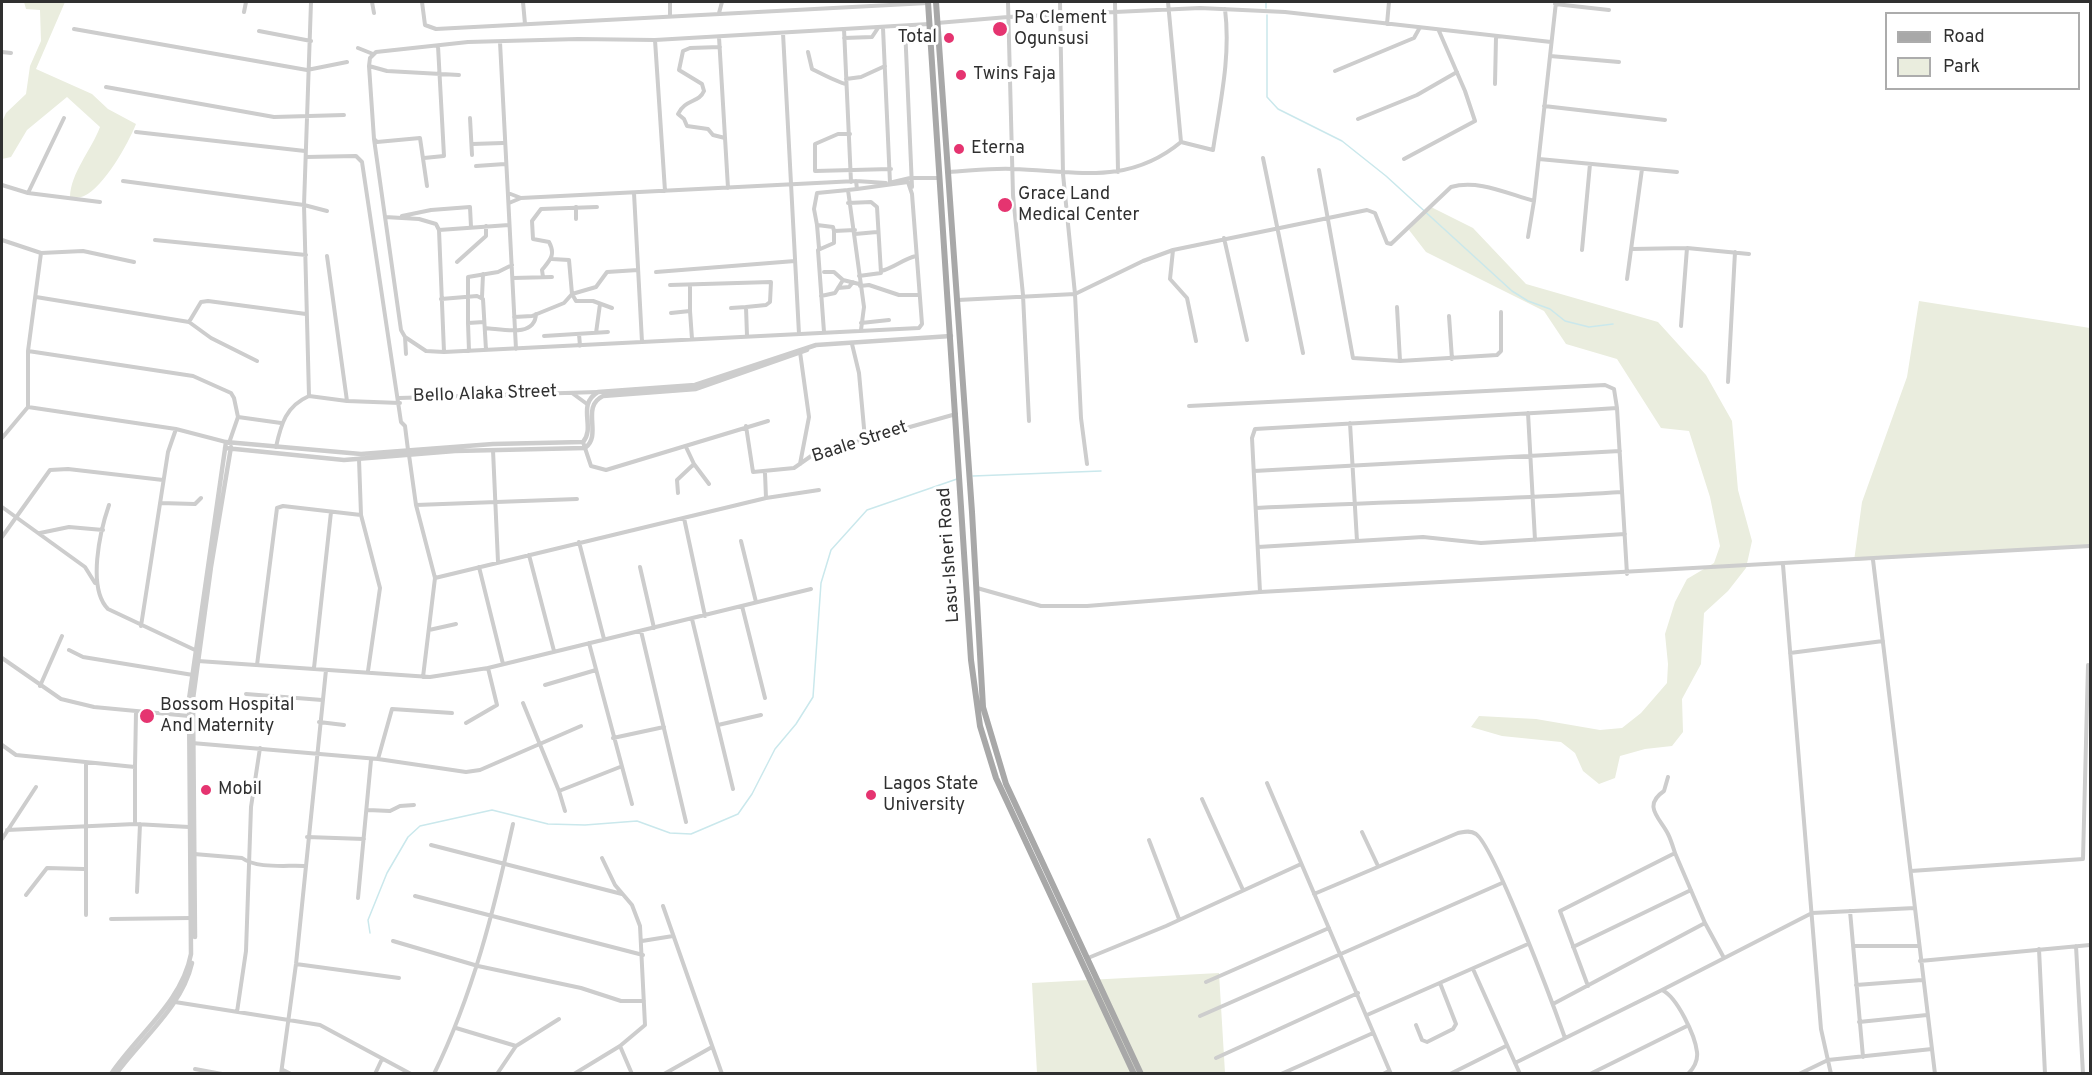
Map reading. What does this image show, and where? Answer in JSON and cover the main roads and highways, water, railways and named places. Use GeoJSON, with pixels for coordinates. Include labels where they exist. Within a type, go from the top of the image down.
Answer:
{"type":"FeatureCollection","features":[{"type":"Feature","properties":{"kind":"main road","name":"Lasu-Isheri Road"},"geometry":{"type":"LineString","coordinates":[[928,2],[972,680],[983,739],[1010,810],[1134,1074]]}},
{"type":"Feature","properties":{"kind":"main road","name":"Lasu-Isheri Road"},"geometry":{"type":"LineString","coordinates":[[936,2],[981,688],[990,735],[1016,807],[1141,1074]]}},
{"type":"Feature","properties":{"kind":"main road"},"geometry":{"type":"LineString","coordinates":[[933,82],[941,82]]}},
{"type":"Feature","properties":{"kind":"waterway"},"geometry":{"type":"LineString","coordinates":[[1266,2],[1266,8]]}},
{"type":"Feature","properties":{"kind":"waterway"},"geometry":{"type":"LineString","coordinates":[[1267,15],[1267,97],[1278,109],[1342,141],[1386,176],[1512,291],[1528,301],[1550,309],[1565,321],[1589,327],[1613,324]]}},
{"type":"Feature","properties":{"kind":"waterway"},"geometry":{"type":"LineString","coordinates":[[973,476],[1101,471]]}},
{"type":"Feature","properties":{"kind":"waterway"},"geometry":{"type":"LineString","coordinates":[[370,933],[368,920],[387,873],[408,837],[420,826],[492,810],[548,824],[585,825],[637,821],[670,833],[691,834],[738,814],[752,794],[775,749],[796,724],[813,697],[821,583],[831,550],[867,510],[957,479]]}},
{"type":"Feature","properties":{"kind":"place","name":"Pa Clement Ogunsusi"},"geometry":{"type":"Point","coordinates":[1000,29]}},
{"type":"Feature","properties":{"kind":"place","name":"Total"},"geometry":{"type":"Point","coordinates":[949,38]}},
{"type":"Feature","properties":{"kind":"place","name":"Twins Faja"},"geometry":{"type":"Point","coordinates":[961,75]}},
{"type":"Feature","properties":{"kind":"place","name":"Eterna"},"geometry":{"type":"Point","coordinates":[959,149]}},
{"type":"Feature","properties":{"kind":"place","name":"Grace Land Medical Center"},"geometry":{"type":"Point","coordinates":[1005,205]}},
{"type":"Feature","properties":{"kind":"place","name":"Bossom Hospital And Maternity"},"geometry":{"type":"Point","coordinates":[147,716]}},
{"type":"Feature","properties":{"kind":"place","name":"Mobil"},"geometry":{"type":"Point","coordinates":[206,790]}},
{"type":"Feature","properties":{"kind":"place","name":"Lagos State University"},"geometry":{"type":"Point","coordinates":[871,795]}}]}
